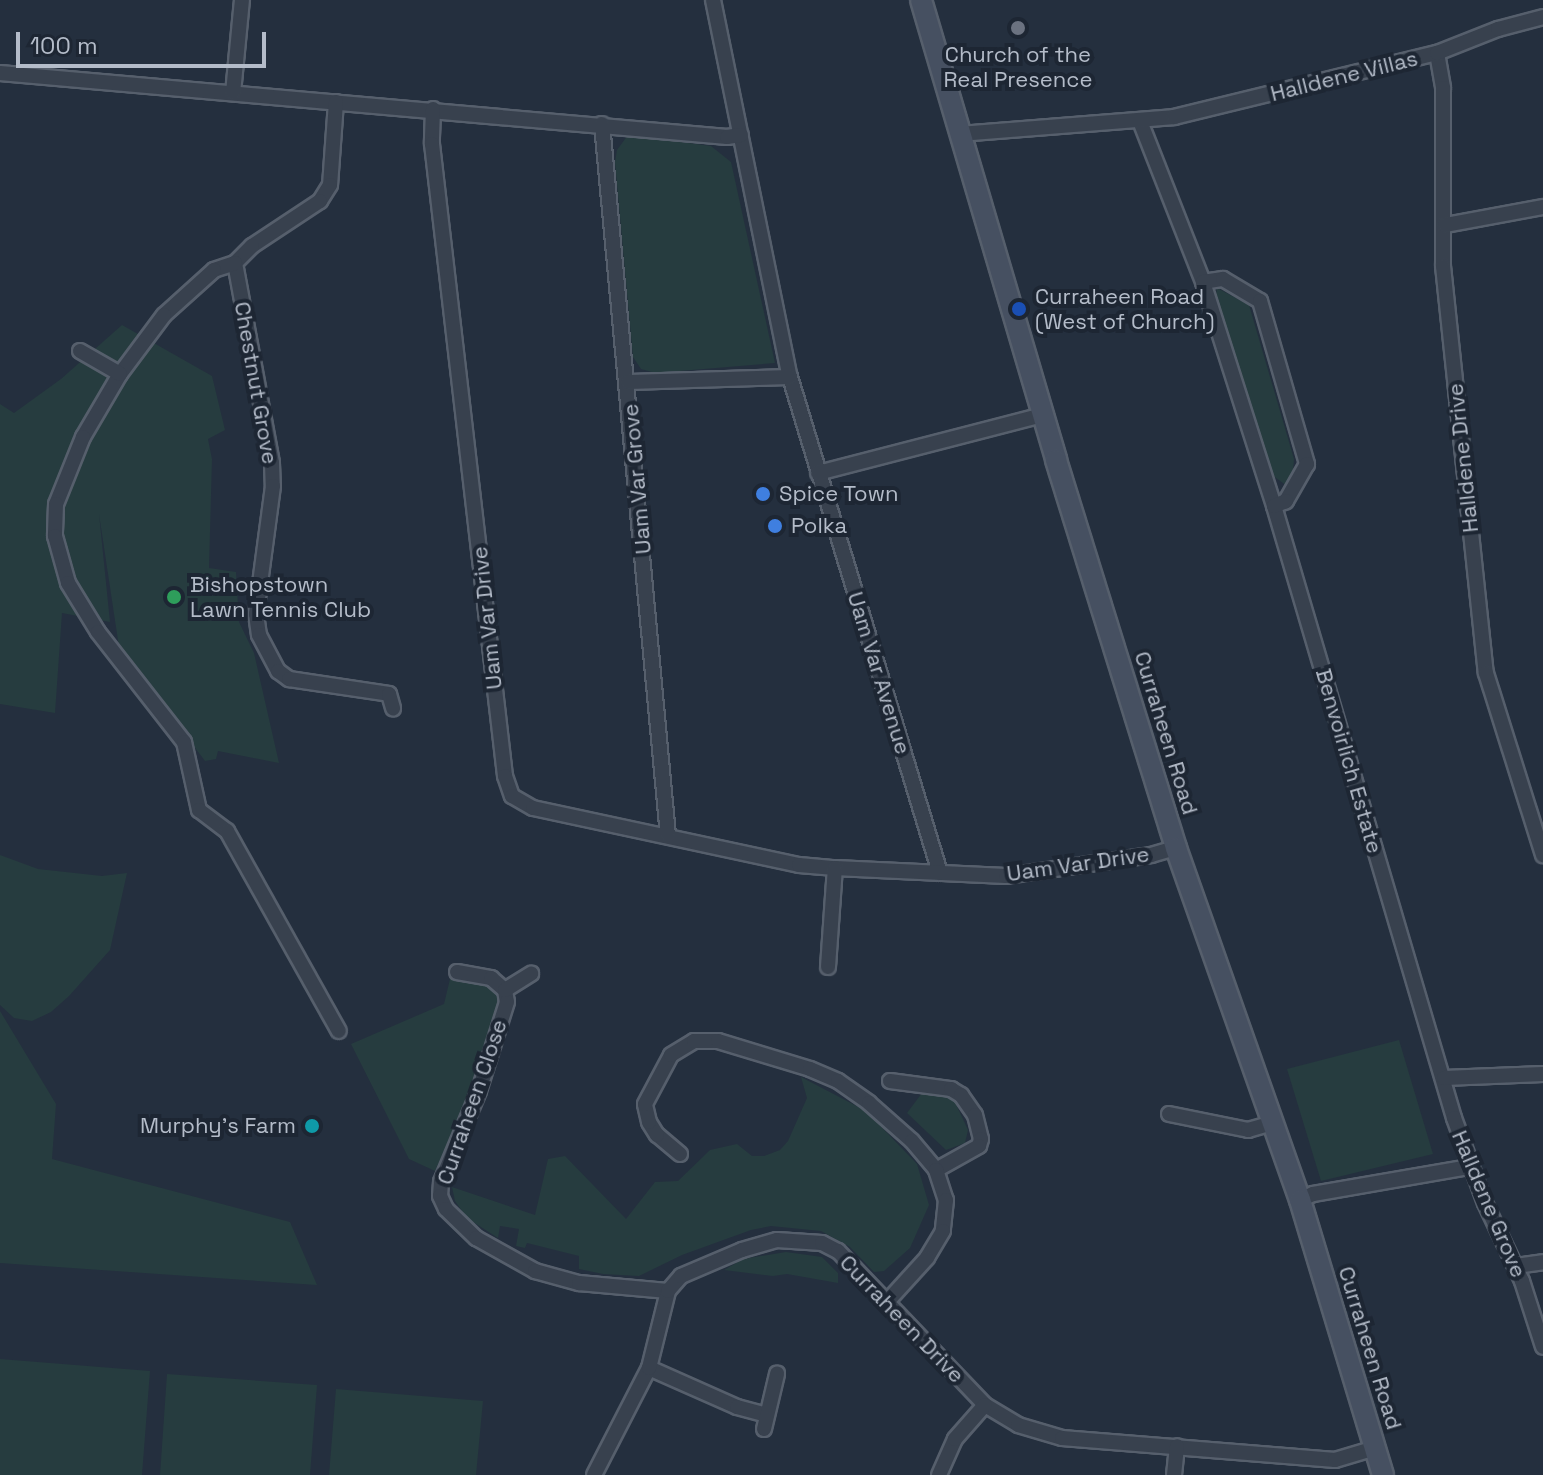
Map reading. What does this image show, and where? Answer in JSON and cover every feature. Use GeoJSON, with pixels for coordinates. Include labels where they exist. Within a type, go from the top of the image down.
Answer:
{"type":"FeatureCollection","features":[{"type":"Feature","properties":{"kind":"street"},"geometry":{"type":"LineString","coordinates":[[233,93],[242,0]]}},
{"type":"Feature","properties":{"kind":"street","name":"Uam Var Avenue"},"geometry":{"type":"LineString","coordinates":[[713,0],[790,377],[940,873]]}},
{"type":"Feature","properties":{"kind":"street","name":"Curraheen Road"},"geometry":{"type":"LineString","coordinates":[[921,0],[1043,415],[1176,848],[1300,1200],[1383,1475]]}},
{"type":"Feature","properties":{"kind":"street","name":"Halldene Villas"},"geometry":{"type":"LineString","coordinates":[[960,134],[1174,117],[1437,53],[1498,29],[1543,17]]}},
{"type":"Feature","properties":{"kind":"street","name":"Halldene Drive"},"geometry":{"type":"LineString","coordinates":[[1437,53],[1443,88],[1443,266],[1486,673],[1543,855]]}},
{"type":"Feature","properties":{"kind":"street"},"geometry":{"type":"LineString","coordinates":[[0,73],[727,137],[741,135]]}},
{"type":"Feature","properties":{"kind":"street"},"geometry":{"type":"LineString","coordinates":[[336,102],[330,185],[320,201],[252,246],[235,263],[214,270],[164,315],[120,374],[83,437],[56,504],[55,536],[68,583],[98,632],[184,742],[199,810],[227,831],[339,1031]]}},
{"type":"Feature","properties":{"kind":"street","name":"Uam Var Drive"},"geometry":{"type":"LineString","coordinates":[[433,109],[432,144],[505,776],[512,796],[533,808],[799,865],[835,868],[1006,876],[1151,855],[1176,848]]}},
{"type":"Feature","properties":{"kind":"street","name":"Benvoirlich Estate"},"geometry":{"type":"LineString","coordinates":[[1140,121],[1203,282],[1274,506],[1424,1015]]}},
{"type":"Feature","properties":{"kind":"street","name":"Uam Var Grove"},"geometry":{"type":"LineString","coordinates":[[602,124],[668,835]]}},
{"type":"Feature","properties":{"kind":"street"},"geometry":{"type":"LineString","coordinates":[[1445,225],[1543,207]]}},
{"type":"Feature","properties":{"kind":"street","name":"Chestnut Grove"},"geometry":{"type":"LineString","coordinates":[[235,263],[272,463],[273,486],[256,614],[259,635],[278,671],[289,679],[389,694],[393,708]]}},
{"type":"Feature","properties":{"kind":"street"},"geometry":{"type":"LineString","coordinates":[[1203,282],[1223,279],[1260,301],[1307,464],[1286,501],[1274,506]]}},
{"type":"Feature","properties":{"kind":"street"},"geometry":{"type":"LineString","coordinates":[[80,351],[120,374]]}},
{"type":"Feature","properties":{"kind":"street"},"geometry":{"type":"LineString","coordinates":[[628,382],[790,377]]}},
{"type":"Feature","properties":{"kind":"street"},"geometry":{"type":"LineString","coordinates":[[818,473],[1043,415]]}},
{"type":"Feature","properties":{"kind":"street"},"geometry":{"type":"LineString","coordinates":[[828,967],[835,868]]}},
{"type":"Feature","properties":{"kind":"street","name":"Curraheen Close"},"geometry":{"type":"LineString","coordinates":[[457,972],[491,978],[505,990],[507,1002],[495,1045],[441,1182],[440,1196],[446,1209],[476,1238],[535,1271],[579,1283],[668,1291]]}},
{"type":"Feature","properties":{"kind":"street","name":"Curraheen Close"},"geometry":{"type":"LineString","coordinates":[[505,990],[531,974]]}},
{"type":"Feature","properties":{"kind":"street","name":"Halldene Grove"},"geometry":{"type":"LineString","coordinates":[[1424,1015],[1470,1167],[1516,1266],[1543,1347]]}},
{"type":"Feature","properties":{"kind":"street"},"geometry":{"type":"LineString","coordinates":[[680,1154],[657,1135],[649,1122],[645,1104],[671,1055],[694,1041],[706,1040],[810,1069],[838,1081],[912,1141],[936,1170],[946,1200],[943,1231],[927,1258],[887,1302]]}},
{"type":"Feature","properties":{"kind":"street"},"geometry":{"type":"LineString","coordinates":[[1444,1078],[1543,1074]]}},
{"type":"Feature","properties":{"kind":"street"},"geometry":{"type":"LineString","coordinates":[[890,1081],[951,1089],[961,1095],[975,1115],[981,1139],[979,1146],[936,1170]]}},
{"type":"Feature","properties":{"kind":"street"},"geometry":{"type":"LineString","coordinates":[[1169,1114],[1248,1130],[1272,1123]]}},
{"type":"Feature","properties":{"kind":"street"},"geometry":{"type":"LineString","coordinates":[[1300,1200],[1313,1194],[1470,1167]]}},
{"type":"Feature","properties":{"kind":"street","name":"Curraheen Drive"},"geometry":{"type":"LineString","coordinates":[[668,1291],[681,1276],[742,1250],[777,1240],[822,1243],[838,1251],[985,1405],[1018,1425],[1062,1438],[1335,1460],[1375,1448]]}},
{"type":"Feature","properties":{"kind":"street"},"geometry":{"type":"LineString","coordinates":[[1516,1266],[1543,1262]]}},
{"type":"Feature","properties":{"kind":"street"},"geometry":{"type":"LineString","coordinates":[[594,1475],[649,1368],[668,1291]]}},
{"type":"Feature","properties":{"kind":"street"},"geometry":{"type":"LineString","coordinates":[[649,1368],[765,1422],[777,1374]]}},
{"type":"Feature","properties":{"kind":"street"},"geometry":{"type":"LineString","coordinates":[[939,1475],[955,1439],[985,1405]]}},
{"type":"Feature","properties":{"kind":"street"},"geometry":{"type":"LineString","coordinates":[[1174,1475],[1177,1446]]}},
{"type":"Feature","properties":{"kind":"green space"},"geometry":{"type":"Polygon","coordinates":[[[628,135],[711,146],[731,162],[775,363],[656,373],[641,369],[633,357],[615,162],[617,150],[628,135]]]}},
{"type":"Feature","properties":{"kind":"green space"},"geometry":{"type":"Polygon","coordinates":[[[1217,288],[1249,305],[1294,459],[1287,486],[1272,475],[1216,296],[1217,288]]]}},
{"type":"Feature","properties":{"kind":"green space"},"geometry":{"type":"Polygon","coordinates":[[[122,325],[212,376],[225,430],[208,439],[212,459],[209,568],[236,572],[239,622],[254,653],[279,763],[218,751],[216,759],[205,761],[119,647],[99,514],[110,622],[62,613],[55,713],[0,704],[0,404],[14,413],[61,379],[122,325]]]}},
{"type":"Feature","properties":{"kind":"green space"},"geometry":{"type":"Polygon","coordinates":[[[0,855],[38,869],[102,876],[127,873],[110,950],[69,996],[51,1012],[32,1021],[14,1018],[0,1005],[0,855]]]}},
{"type":"Feature","properties":{"kind":"green space"},"geometry":{"type":"Polygon","coordinates":[[[450,979],[489,984],[495,989],[499,1003],[478,1076],[435,1171],[409,1159],[351,1044],[444,1004],[450,979]]]}},
{"type":"Feature","properties":{"kind":"green space"},"geometry":{"type":"Polygon","coordinates":[[[0,1011],[56,1104],[52,1159],[290,1222],[317,1285],[0,1263],[0,1011]]]}},
{"type":"Feature","properties":{"kind":"green space"},"geometry":{"type":"Polygon","coordinates":[[[1399,1040],[1433,1154],[1321,1181],[1287,1069],[1399,1040]]]}},
{"type":"Feature","properties":{"kind":"green space"},"geometry":{"type":"Polygon","coordinates":[[[801,1077],[866,1111],[917,1164],[929,1205],[910,1248],[884,1271],[874,1272],[850,1247],[821,1231],[771,1226],[682,1255],[639,1276],[603,1274],[579,1269],[579,1256],[527,1243],[525,1248],[516,1246],[519,1229],[500,1226],[498,1238],[467,1218],[455,1201],[452,1187],[535,1215],[548,1159],[565,1156],[626,1219],[655,1182],[678,1181],[710,1150],[737,1144],[752,1156],[764,1156],[780,1150],[788,1141],[807,1098],[801,1077]]]}},
{"type":"Feature","properties":{"kind":"green space"},"geometry":{"type":"Polygon","coordinates":[[[922,1093],[944,1093],[955,1102],[968,1130],[965,1143],[946,1150],[907,1113],[922,1093]]]}},
{"type":"Feature","properties":{"kind":"green space"},"geometry":{"type":"Polygon","coordinates":[[[786,1252],[822,1257],[838,1273],[838,1283],[787,1274],[773,1276],[724,1270],[743,1259],[786,1252]]]}},
{"type":"Feature","properties":{"kind":"green space"},"geometry":{"type":"Polygon","coordinates":[[[0,1359],[150,1371],[142,1475],[0,1475],[0,1359]]]}},
{"type":"Feature","properties":{"kind":"green space"},"geometry":{"type":"Polygon","coordinates":[[[167,1374],[317,1385],[310,1475],[160,1475],[167,1374]]]}},
{"type":"Feature","properties":{"kind":"green space"},"geometry":{"type":"Polygon","coordinates":[[[336,1389],[483,1401],[476,1475],[329,1475],[336,1389]]]}},
{"type":"Feature","properties":{"kind":"place","name":"Church of the Real Presence"},"geometry":{"type":"Point","coordinates":[1018,28]}},
{"type":"Feature","properties":{"kind":"place","name":"Curraheen Road (West of Church)"},"geometry":{"type":"Point","coordinates":[1019,309]}},
{"type":"Feature","properties":{"kind":"place","name":"Spice Town"},"geometry":{"type":"Point","coordinates":[763,494]}},
{"type":"Feature","properties":{"kind":"place","name":"Polka"},"geometry":{"type":"Point","coordinates":[775,526]}},
{"type":"Feature","properties":{"kind":"place","name":"Bishopstown Lawn Tennis Club"},"geometry":{"type":"Point","coordinates":[174,597]}},
{"type":"Feature","properties":{"kind":"place","name":"Murphy's Farm"},"geometry":{"type":"Point","coordinates":[312,1126]}}]}
